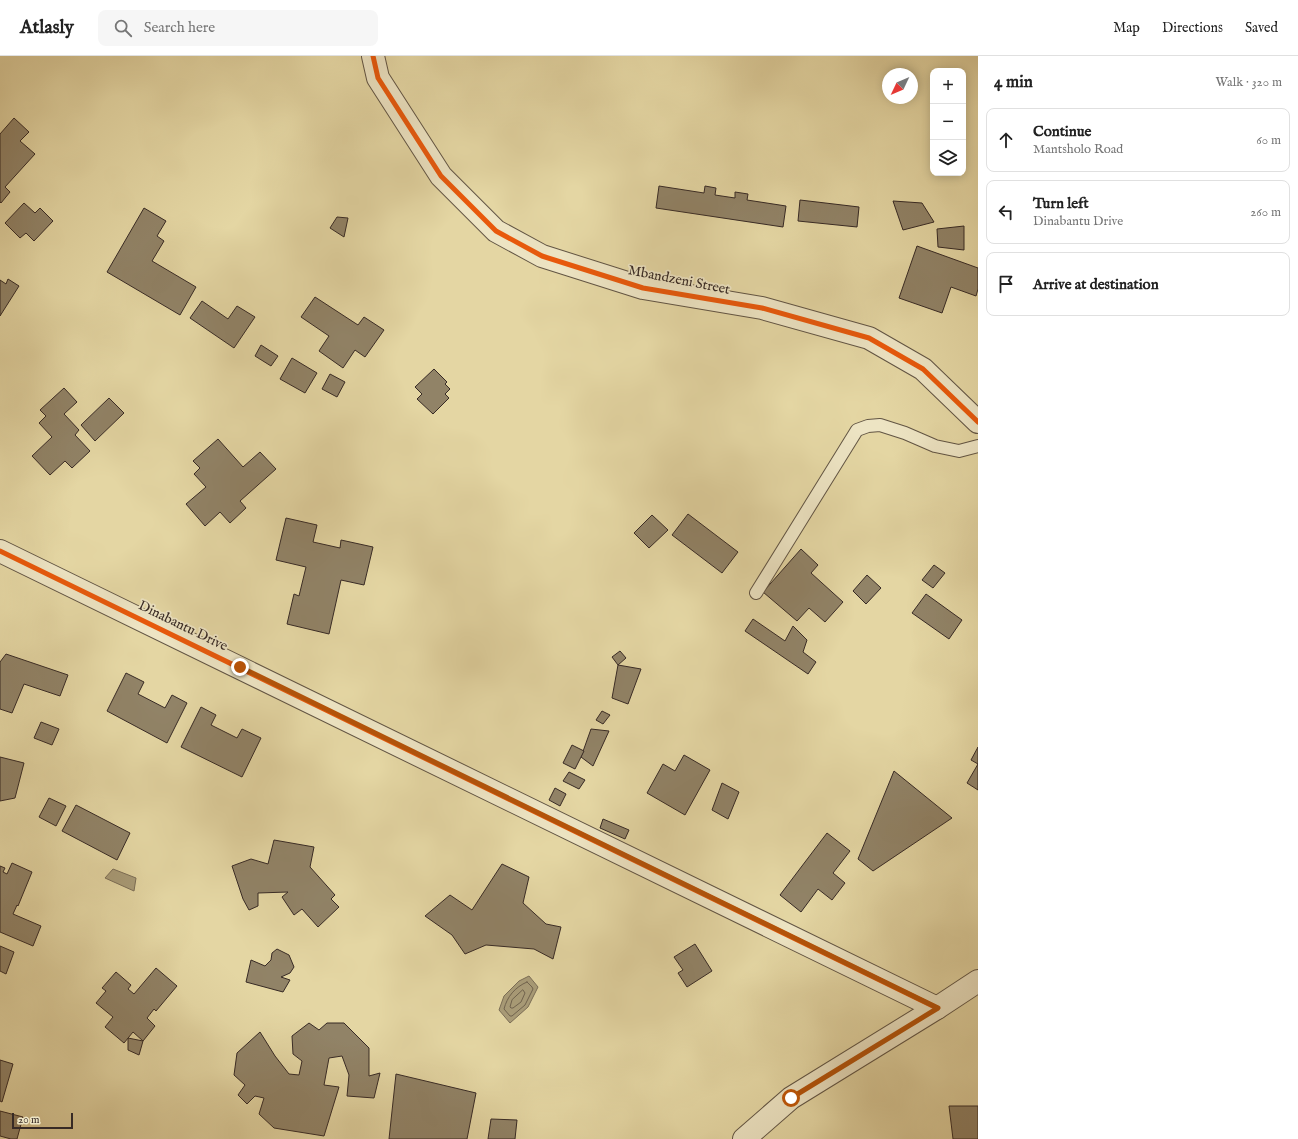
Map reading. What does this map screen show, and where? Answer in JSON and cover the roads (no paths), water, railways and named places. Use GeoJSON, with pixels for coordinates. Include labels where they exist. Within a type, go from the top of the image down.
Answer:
{"type":"FeatureCollection","features":[{"type":"Feature","properties":{"kind":"street","name":"Mbandzeni Street"},"geometry":{"type":"LineString","coordinates":[[373,56],[378,78],[441,176],[496,231],[542,256],[643,288],[762,308],[869,338],[923,369],[978,422]]}},
{"type":"Feature","properties":{"kind":"street","name":"Dinabantu Drive"},"geometry":{"type":"LineString","coordinates":[[0,550],[938,1008]]}},
{"type":"Feature","properties":{"kind":"street"},"geometry":{"type":"LineString","coordinates":[[744,1139],[791,1098],[938,1008],[978,981]]}},
{"type":"Feature","properties":{"kind":"lane"},"geometry":{"type":"LineString","coordinates":[[756,593],[857,430],[868,426],[880,425],[905,433],[935,446],[959,451],[978,446]]}},
{"type":"Feature","properties":{"kind":"water"},"geometry":{"type":"Polygon","coordinates":[[[113,869],[136,878],[134,891],[105,878],[113,869]]]}},
{"type":"Feature","properties":{"kind":"water"},"geometry":{"type":"Polygon","coordinates":[[[529,976],[538,987],[528,1007],[510,1023],[499,1010],[504,996],[519,981],[529,976]]]}}]}
